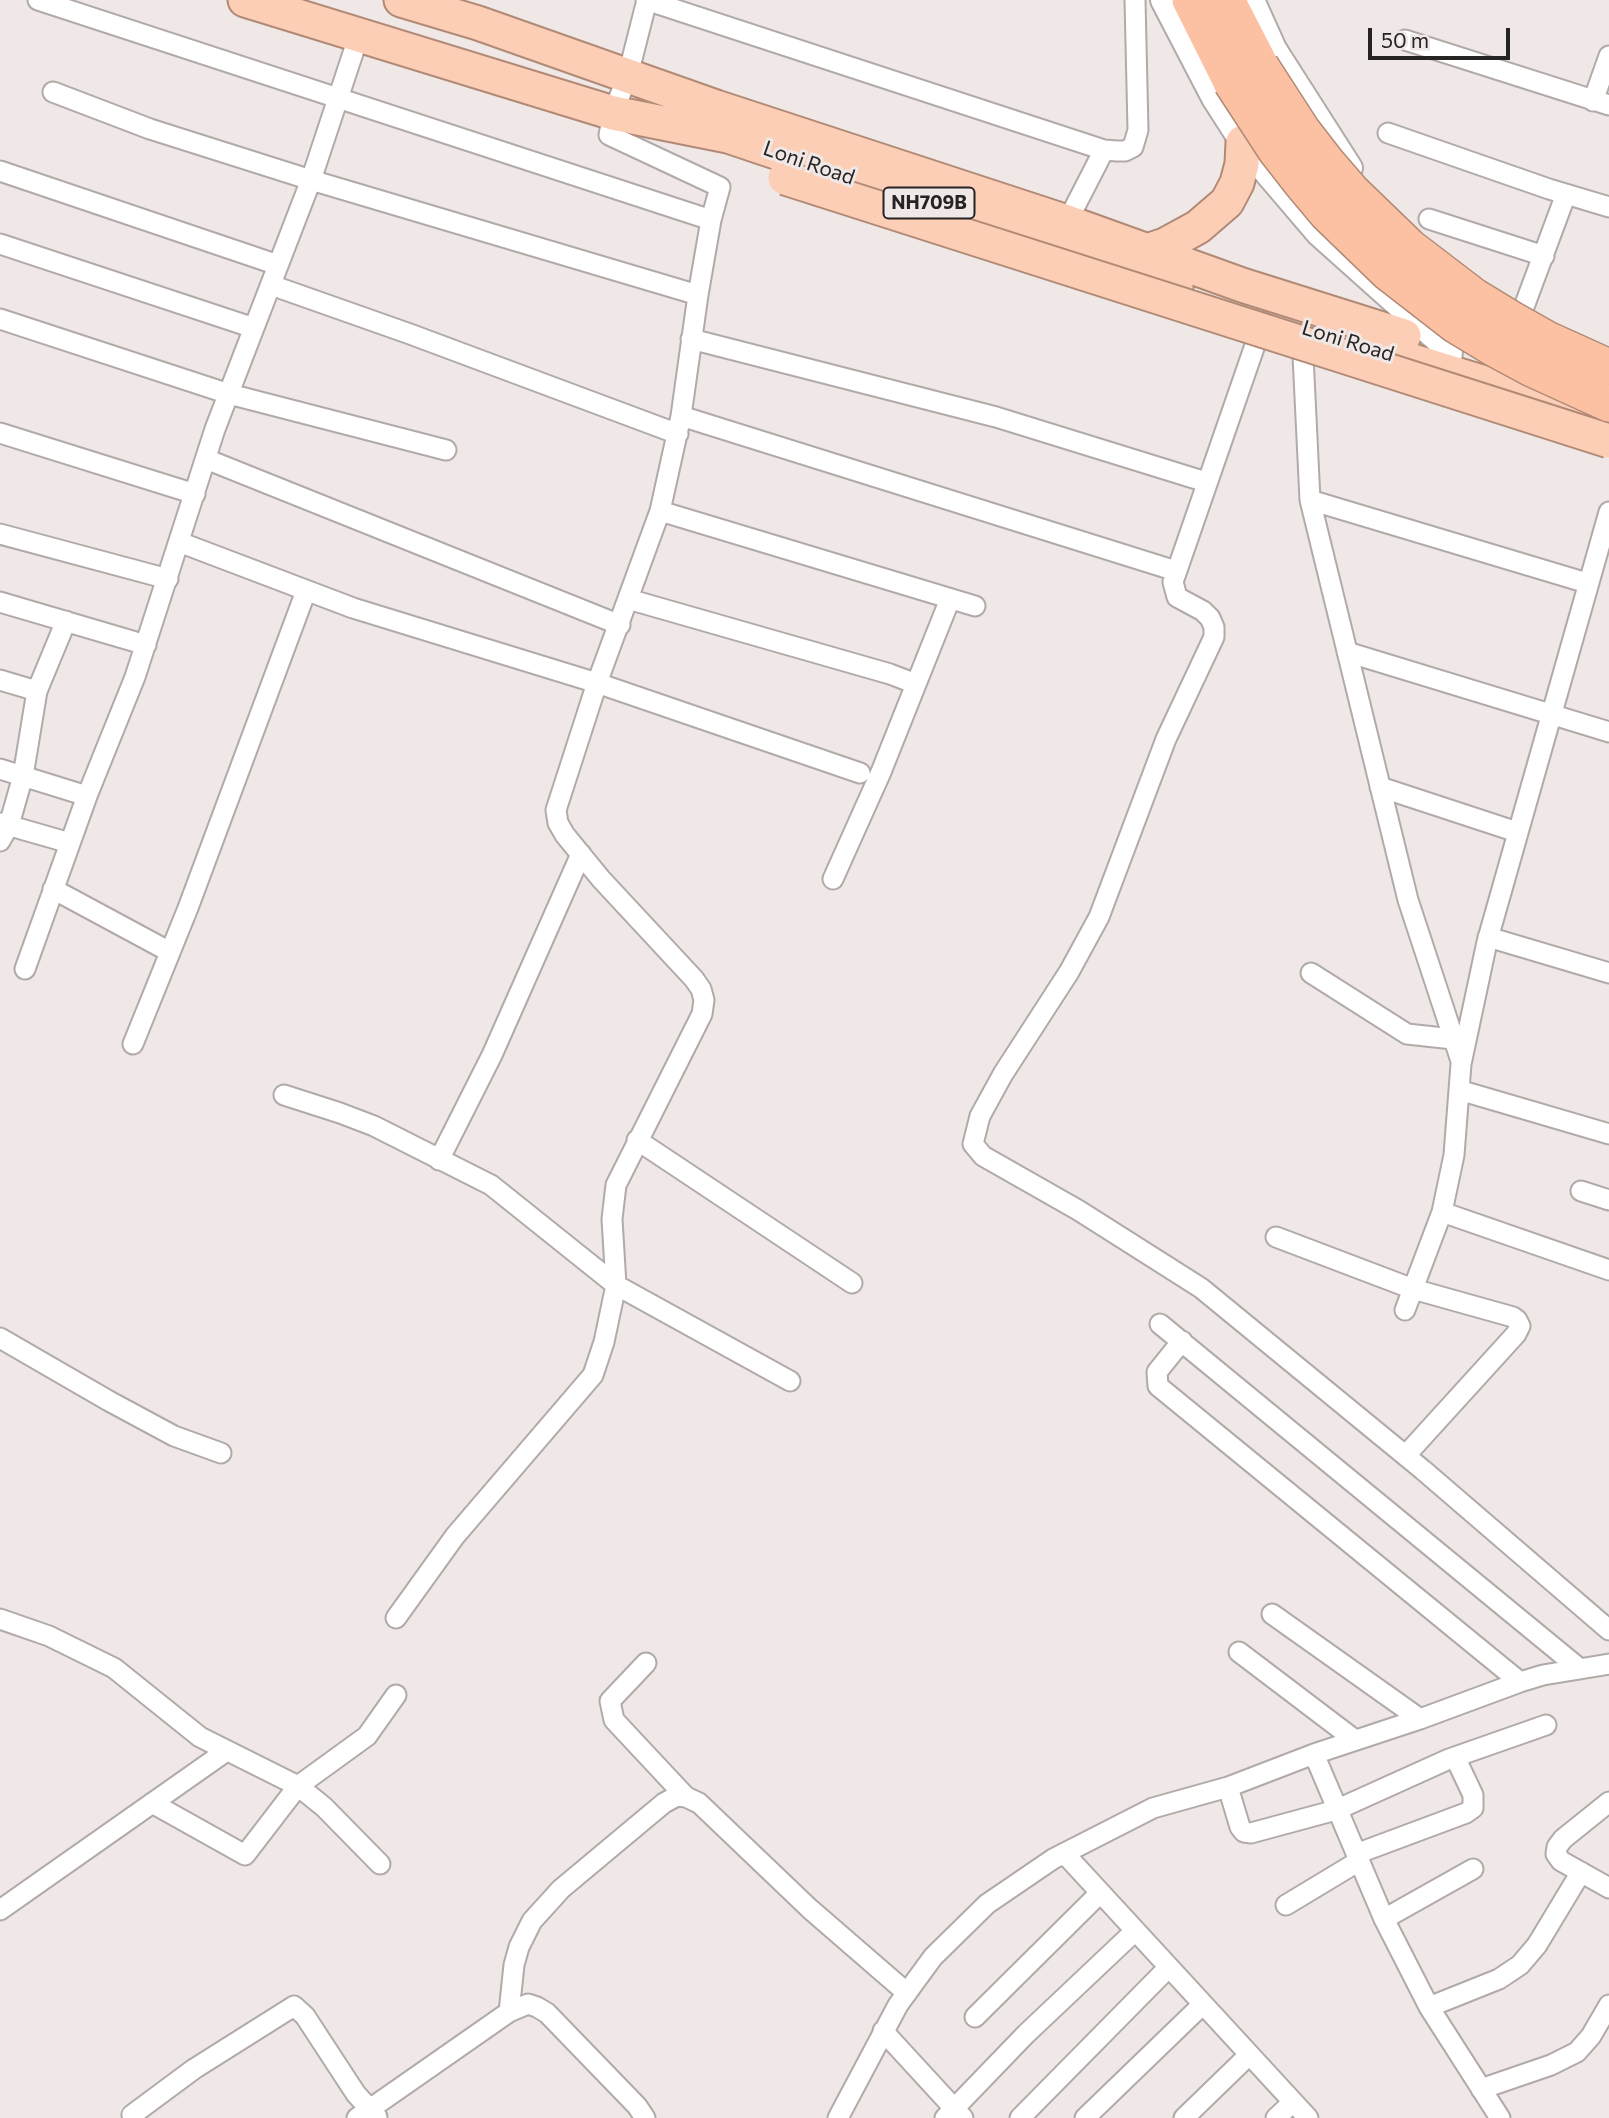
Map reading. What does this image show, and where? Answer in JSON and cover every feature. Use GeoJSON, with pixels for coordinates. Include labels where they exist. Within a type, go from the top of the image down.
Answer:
{"type":"FeatureCollection","features":[{"type":"Feature","properties":{"kind":"highway","name":"Loni Road"},"geometry":{"type":"LineString","coordinates":[[245,0],[613,113],[727,136],[1301,327],[1609,398]]}},
{"type":"Feature","properties":{"kind":"highway","name":"Loni Road"},"geometry":{"type":"LineString","coordinates":[[401,0],[478,23],[716,107],[1067,222],[1472,366],[1609,421]]}},
{"type":"Feature","properties":{"kind":"highway"},"geometry":{"type":"LineString","coordinates":[[1190,0],[1212,48],[1261,130],[1301,183],[1357,245],[1421,300],[1455,325],[1532,369],[1609,404]]}},
{"type":"Feature","properties":{"kind":"highway"},"geometry":{"type":"LineString","coordinates":[[1227,0],[1261,66],[1303,131],[1380,220],[1431,264],[1474,296],[1547,339],[1609,367]]}},
{"type":"Feature","properties":{"kind":"highway","name":"NH709B"},"geometry":{"type":"LineString","coordinates":[[613,113],[785,178],[1609,441]]}},
{"type":"Feature","properties":{"kind":"highway"},"geometry":{"type":"LineString","coordinates":[[1147,251],[1165,245],[1198,227],[1227,202],[1237,183],[1242,164],[1243,142]]}},
{"type":"Feature","properties":{"kind":"street"},"geometry":{"type":"LineString","coordinates":[[37,0],[711,220]]}},
{"type":"Feature","properties":{"kind":"street"},"geometry":{"type":"LineString","coordinates":[[396,1618],[459,1530],[588,1384],[598,1364],[616,1285],[612,1199],[616,1185],[636,1140],[702,1014],[704,1000],[694,979],[601,879],[558,823],[556,810],[597,683],[660,511],[679,425],[698,295],[711,220],[720,187],[609,135],[613,113],[628,75],[647,0],[1104,150],[1125,151],[1133,147],[1136,139],[1135,0]]}},
{"type":"Feature","properties":{"kind":"street"},"geometry":{"type":"LineString","coordinates":[[1163,0],[1213,98],[1243,142],[1318,233],[1472,366]]}},
{"type":"Feature","properties":{"kind":"street"},"geometry":{"type":"LineString","coordinates":[[1252,0],[1274,50],[1354,174],[1465,291],[1485,317],[1472,366]]}},
{"type":"Feature","properties":{"kind":"street"},"geometry":{"type":"LineString","coordinates":[[25,969],[146,645],[206,458],[311,180],[359,35]]}},
{"type":"Feature","properties":{"kind":"street"},"geometry":{"type":"LineString","coordinates":[[1405,40],[1601,103],[1609,56]]}},
{"type":"Feature","properties":{"kind":"street"},"geometry":{"type":"LineString","coordinates":[[54,92],[150,129],[311,180],[698,295]]}},
{"type":"Feature","properties":{"kind":"street"},"geometry":{"type":"LineString","coordinates":[[1388,133],[1609,206]]}},
{"type":"Feature","properties":{"kind":"street"},"geometry":{"type":"LineString","coordinates":[[1067,222],[1104,150]]}},
{"type":"Feature","properties":{"kind":"street"},"geometry":{"type":"LineString","coordinates":[[0,172],[278,265]]}},
{"type":"Feature","properties":{"kind":"street"},"geometry":{"type":"LineString","coordinates":[[1472,366],[1544,256],[1566,194]]}},
{"type":"Feature","properties":{"kind":"street"},"geometry":{"type":"LineString","coordinates":[[1429,219],[1544,256]]}},
{"type":"Feature","properties":{"kind":"street"},"geometry":{"type":"LineString","coordinates":[[0,244],[254,328]]}},
{"type":"Feature","properties":{"kind":"street"},"geometry":{"type":"LineString","coordinates":[[271,285],[679,425],[1176,571]]}},
{"type":"Feature","properties":{"kind":"street"},"geometry":{"type":"LineString","coordinates":[[1265,315],[1173,582],[1177,597],[1203,611],[1210,618],[1214,637],[1166,739],[1099,917],[1081,952],[1003,1074],[981,1116],[973,1144],[983,1156],[1078,1210],[1201,1288],[1406,1455],[1609,1630]]}},
{"type":"Feature","properties":{"kind":"street"},"geometry":{"type":"LineString","coordinates":[[0,319],[229,394],[446,450]]}},
{"type":"Feature","properties":{"kind":"street"},"geometry":{"type":"LineString","coordinates":[[1301,327],[1310,500],[1408,900],[1461,1064]]}},
{"type":"Feature","properties":{"kind":"street"},"geometry":{"type":"LineString","coordinates":[[691,339],[996,417],[1206,482]]}},
{"type":"Feature","properties":{"kind":"street"},"geometry":{"type":"LineString","coordinates":[[0,433],[195,494]]}},
{"type":"Feature","properties":{"kind":"street"},"geometry":{"type":"LineString","coordinates":[[206,458],[620,625]]}},
{"type":"Feature","properties":{"kind":"street"},"geometry":{"type":"LineString","coordinates":[[1310,500],[1587,583]]}},
{"type":"Feature","properties":{"kind":"street"},"geometry":{"type":"LineString","coordinates":[[660,511],[975,606]]}},
{"type":"Feature","properties":{"kind":"street"},"geometry":{"type":"LineString","coordinates":[[1405,1310],[1442,1212],[1454,1155],[1461,1064],[1488,937],[1609,512]]}},
{"type":"Feature","properties":{"kind":"street"},"geometry":{"type":"LineString","coordinates":[[0,534],[168,579]]}},
{"type":"Feature","properties":{"kind":"street"},"geometry":{"type":"LineString","coordinates":[[179,542],[353,608],[597,683],[860,773]]}},
{"type":"Feature","properties":{"kind":"street"},"geometry":{"type":"LineString","coordinates":[[133,1044],[188,908],[306,591]]}},
{"type":"Feature","properties":{"kind":"street"},"geometry":{"type":"LineString","coordinates":[[628,599],[890,674],[916,684]]}},
{"type":"Feature","properties":{"kind":"street"},"geometry":{"type":"LineString","coordinates":[[833,879],[881,772],[950,599]]}},
{"type":"Feature","properties":{"kind":"street"},"geometry":{"type":"LineString","coordinates":[[0,602],[146,645]]}},
{"type":"Feature","properties":{"kind":"street"},"geometry":{"type":"LineString","coordinates":[[66,621],[37,691],[23,776],[3,830],[70,843]]}},
{"type":"Feature","properties":{"kind":"street"},"geometry":{"type":"LineString","coordinates":[[1347,652],[1609,732]]}},
{"type":"Feature","properties":{"kind":"street"},"geometry":{"type":"LineString","coordinates":[[0,680],[37,691]]}},
{"type":"Feature","properties":{"kind":"street"},"geometry":{"type":"LineString","coordinates":[[0,769],[88,796]]}},
{"type":"Feature","properties":{"kind":"street"},"geometry":{"type":"LineString","coordinates":[[1380,787],[1517,832]]}},
{"type":"Feature","properties":{"kind":"street"},"geometry":{"type":"LineString","coordinates":[[439,1160],[492,1055],[581,854]]}},
{"type":"Feature","properties":{"kind":"street"},"geometry":{"type":"LineString","coordinates":[[53,889],[170,952]]}},
{"type":"Feature","properties":{"kind":"street"},"geometry":{"type":"LineString","coordinates":[[1488,937],[1609,972]]}},
{"type":"Feature","properties":{"kind":"street"},"geometry":{"type":"LineString","coordinates":[[1311,973],[1406,1034],[1453,1039]]}},
{"type":"Feature","properties":{"kind":"street"},"geometry":{"type":"LineString","coordinates":[[1459,1090],[1609,1134]]}},
{"type":"Feature","properties":{"kind":"street"},"geometry":{"type":"LineString","coordinates":[[284,1095],[340,1112],[374,1126],[491,1185],[616,1285],[790,1381]]}},
{"type":"Feature","properties":{"kind":"street"},"geometry":{"type":"LineString","coordinates":[[636,1140],[852,1283]]}},
{"type":"Feature","properties":{"kind":"street"},"geometry":{"type":"LineString","coordinates":[[1581,1191],[1609,1200]]}},
{"type":"Feature","properties":{"kind":"street"},"geometry":{"type":"LineString","coordinates":[[1442,1212],[1609,1270]]}},
{"type":"Feature","properties":{"kind":"street"},"geometry":{"type":"LineString","coordinates":[[1276,1237],[1413,1289],[1513,1317],[1520,1326],[1516,1334],[1406,1455]]}},
{"type":"Feature","properties":{"kind":"street"},"geometry":{"type":"LineString","coordinates":[[1160,1324],[1580,1669]]}},
{"type":"Feature","properties":{"kind":"street"},"geometry":{"type":"LineString","coordinates":[[0,1338],[174,1436],[221,1453]]}},
{"type":"Feature","properties":{"kind":"street"},"geometry":{"type":"LineString","coordinates":[[1182,1342],[1157,1372],[1158,1386],[1520,1682]]}},
{"type":"Feature","properties":{"kind":"street"},"geometry":{"type":"LineString","coordinates":[[1272,1614],[1420,1719]]}},
{"type":"Feature","properties":{"kind":"street"},"geometry":{"type":"LineString","coordinates":[[0,1619],[50,1636],[114,1668],[194,1732],[225,1752],[298,1786],[324,1807],[380,1864]]}},
{"type":"Feature","properties":{"kind":"street"},"geometry":{"type":"LineString","coordinates":[[1239,1652],[1355,1740]]}},
{"type":"Feature","properties":{"kind":"street"},"geometry":{"type":"LineString","coordinates":[[646,1663],[610,1701],[614,1720],[686,1797]]}},
{"type":"Feature","properties":{"kind":"street"},"geometry":{"type":"LineString","coordinates":[[838,2118],[883,2031],[933,1957],[987,1905],[1064,1853],[1153,1808],[1228,1787],[1520,1682],[1543,1675],[1609,1664]]}},
{"type":"Feature","properties":{"kind":"street"},"geometry":{"type":"LineString","coordinates":[[152,1803],[245,1855],[298,1786],[367,1736],[396,1695]]}},
{"type":"Feature","properties":{"kind":"street"},"geometry":{"type":"LineString","coordinates":[[1228,1787],[1240,1827],[1244,1832],[1251,1833],[1336,1810],[1454,1757],[1546,1725]]}},
{"type":"Feature","properties":{"kind":"street"},"geometry":{"type":"LineString","coordinates":[[0,1910],[225,1752]]}},
{"type":"Feature","properties":{"kind":"street"},"geometry":{"type":"LineString","coordinates":[[1314,1754],[1384,1919],[1429,2007],[1500,2118]]}},
{"type":"Feature","properties":{"kind":"street"},"geometry":{"type":"LineString","coordinates":[[1286,1905],[1357,1857],[1474,1808],[1473,1795],[1454,1757]]}},
{"type":"Feature","properties":{"kind":"street"},"geometry":{"type":"LineString","coordinates":[[509,2012],[514,1965],[519,1947],[532,1921],[546,1904],[664,1803],[677,1796],[699,1803],[810,1909],[907,1993]]}},
{"type":"Feature","properties":{"kind":"street"},"geometry":{"type":"LineString","coordinates":[[1609,1802],[1563,1839],[1556,1854],[1561,1861],[1609,1888]]}},
{"type":"Feature","properties":{"kind":"street"},"geometry":{"type":"LineString","coordinates":[[1064,1853],[1308,2118]]}},
{"type":"Feature","properties":{"kind":"street"},"geometry":{"type":"LineString","coordinates":[[1384,1919],[1473,1869]]}},
{"type":"Feature","properties":{"kind":"street"},"geometry":{"type":"LineString","coordinates":[[1429,2007],[1499,1979],[1520,1965],[1537,1945],[1581,1872]]}},
{"type":"Feature","properties":{"kind":"street"},"geometry":{"type":"LineString","coordinates":[[975,2017],[1100,1893]]}},
{"type":"Feature","properties":{"kind":"street"},"geometry":{"type":"LineString","coordinates":[[883,2031],[954,2115],[1026,2034],[1135,1931]]}},
{"type":"Feature","properties":{"kind":"street"},"geometry":{"type":"LineString","coordinates":[[1020,2118],[1168,1968]]}},
{"type":"Feature","properties":{"kind":"street"},"geometry":{"type":"LineString","coordinates":[[133,2118],[132,2115],[194,2069],[294,2006],[305,2016],[368,2115],[509,2012],[528,2004],[547,2013],[638,2106],[645,2118]]}},
{"type":"Feature","properties":{"kind":"street"},"geometry":{"type":"LineString","coordinates":[[1085,2118],[1202,2005]]}},
{"type":"Feature","properties":{"kind":"street"},"geometry":{"type":"LineString","coordinates":[[1481,2090],[1551,2065],[1577,2052],[1591,2036],[1609,2005]]}},
{"type":"Feature","properties":{"kind":"street"},"geometry":{"type":"LineString","coordinates":[[1184,2118],[1249,2055]]}},
{"type":"Feature","properties":{"kind":"street"},"geometry":{"type":"LineString","coordinates":[[1276,2118],[1293,2102]]}}]}
